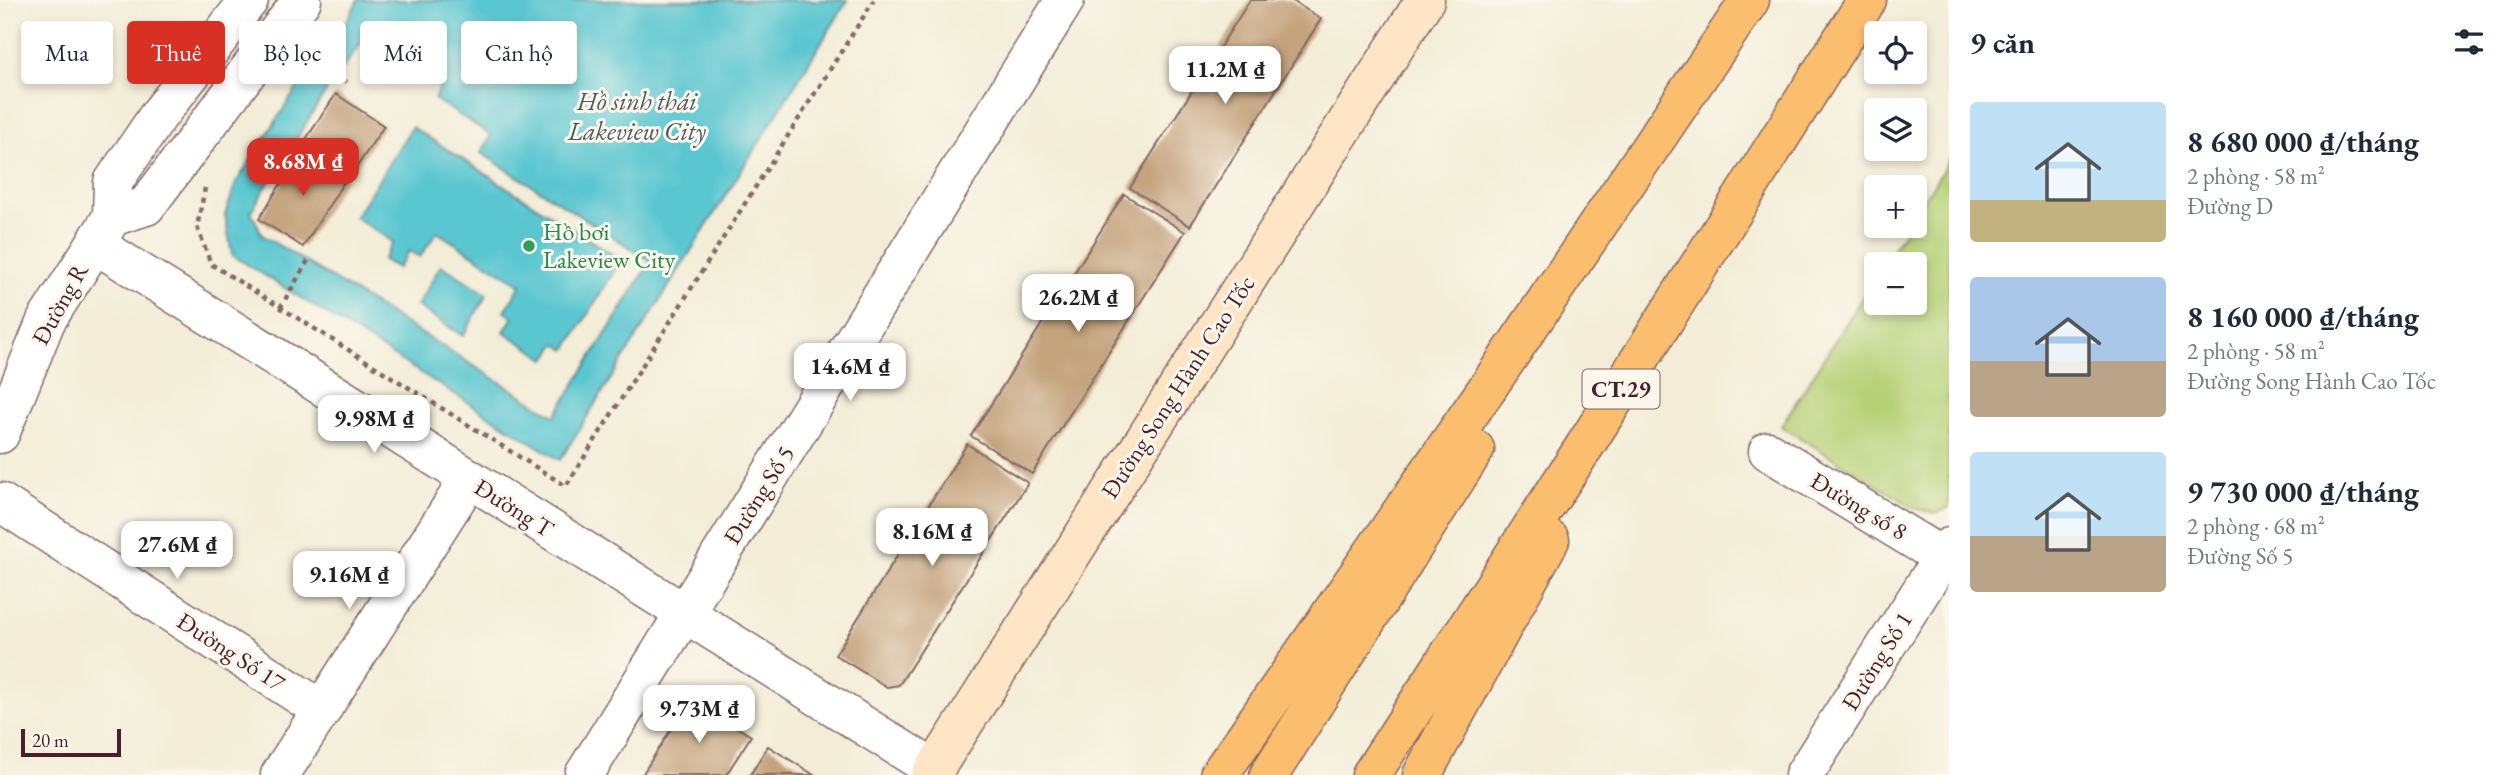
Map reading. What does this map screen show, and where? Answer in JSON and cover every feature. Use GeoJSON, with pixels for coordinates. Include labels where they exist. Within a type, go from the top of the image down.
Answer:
{"type":"FeatureCollection","features":[{"type":"Feature","properties":{"kind":"highway"},"geometry":{"type":"LineString","coordinates":[[1219,775],[1488,387],[1750,0]]}},
{"type":"Feature","properties":{"kind":"highway"},"geometry":{"type":"LineString","coordinates":[[1269,775],[1758,0]]}},
{"type":"Feature","properties":{"kind":"highway"},"geometry":{"type":"LineString","coordinates":[[1422,775],[1601,448],[1868,0]]}},
{"type":"Feature","properties":{"kind":"highway","name":"CT.29"},"geometry":{"type":"LineString","coordinates":[[1371,775],[1588,441],[1868,0]]}},
{"type":"Feature","properties":{"kind":"main road","name":"Đường Song Hành Cao Tốc"},"geometry":{"type":"LineString","coordinates":[[933,772],[1425,0]]}},
{"type":"Feature","properties":{"kind":"street"},"geometry":{"type":"LineString","coordinates":[[103,230],[113,182],[158,116],[249,0]]}},
{"type":"Feature","properties":{"kind":"street"},"geometry":{"type":"LineString","coordinates":[[103,230],[146,206],[302,0]]}},
{"type":"Feature","properties":{"kind":"street","name":"Đường Số 5"},"geometry":{"type":"LineString","coordinates":[[584,775],[1065,0]]}},
{"type":"Feature","properties":{"kind":"street","name":"Đường R"},"geometry":{"type":"LineString","coordinates":[[0,434],[46,321],[103,230]]}},
{"type":"Feature","properties":{"kind":"street","name":"Đường T"},"geometry":{"type":"LineString","coordinates":[[103,230],[469,480],[933,772]]}},
{"type":"Feature","properties":{"kind":"street","name":"Đường số 8"},"geometry":{"type":"LineString","coordinates":[[1768,451],[1947,555]]}},
{"type":"Feature","properties":{"kind":"street"},"geometry":{"type":"LineString","coordinates":[[280,775],[469,480]]}},
{"type":"Feature","properties":{"kind":"street","name":"Đường Số 17"},"geometry":{"type":"LineString","coordinates":[[0,502],[322,710]]}},
{"type":"Feature","properties":{"kind":"street","name":"Đường Số 1"},"geometry":{"type":"LineString","coordinates":[[1804,775],[1947,555]]}},
{"type":"Feature","properties":{"kind":"path"},"geometry":{"type":"LineString","coordinates":[[207,183],[197,227],[211,264],[566,486],[874,0]]}},
{"type":"Feature","properties":{"kind":"path"},"geometry":{"type":"LineString","coordinates":[[280,308],[309,259]]}},
{"type":"Feature","properties":{"kind":"green space"},"geometry":{"type":"Polygon","coordinates":[[[1949,160],[1949,508],[1936,513],[1916,509],[1781,426],[1864,295],[1864,315],[1927,315],[1927,252],[1891,252],[1900,238],[1927,238],[1927,196],[1949,160]]]}},
{"type":"Feature","properties":{"kind":"water","name":"Hồ sinh thái Lakeview City"},"geometry":{"type":"Polygon","coordinates":[[[358,0],[848,0],[560,460],[232,255],[225,215],[236,183],[300,84],[330,84],[251,211],[262,235],[555,416],[651,261],[481,153],[491,135],[434,99],[440,88],[434,84],[447,84],[447,21],[360,21],[360,44],[346,64],[346,22],[358,0]]]}},
{"type":"Feature","properties":{"kind":"water","name":"Hồ bơi Lakeview City"},"geometry":{"type":"Polygon","coordinates":[[[412,127],[621,260],[566,350],[556,344],[546,359],[504,332],[513,317],[505,311],[521,285],[437,232],[420,257],[409,251],[398,268],[383,260],[393,242],[355,217],[412,127]]]}},
{"type":"Feature","properties":{"kind":"water"},"geometry":{"type":"Polygon","coordinates":[[[441,265],[487,294],[463,336],[417,306],[441,265]]]}},
{"type":"Feature","properties":{"kind":"building"},"geometry":{"type":"Polygon","coordinates":[[[1250,0],[1291,0],[1321,19],[1190,226],[1130,188],[1250,0]]]}},
{"type":"Feature","properties":{"kind":"building"},"geometry":{"type":"Polygon","coordinates":[[[336,94],[384,126],[352,174],[304,142],[336,94]]]}},
{"type":"Feature","properties":{"kind":"building"},"geometry":{"type":"Polygon","coordinates":[[[303,148],[347,177],[303,247],[259,219],[303,148]]]}},
{"type":"Feature","properties":{"kind":"building"},"geometry":{"type":"Polygon","coordinates":[[[1124,194],[1185,232],[1032,474],[971,436],[1124,194]]]}},
{"type":"Feature","properties":{"kind":"building"},"geometry":{"type":"Polygon","coordinates":[[[967,444],[1028,483],[899,685],[887,687],[835,655],[967,444]]]}},
{"type":"Feature","properties":{"kind":"building"},"geometry":{"type":"Polygon","coordinates":[[[691,698],[751,736],[726,775],[642,775],[691,698]]]}},
{"type":"Feature","properties":{"kind":"building"},"geometry":{"type":"Polygon","coordinates":[[[768,746],[814,775],[750,775],[768,746]]]}},
{"type":"Feature","properties":{"kind":"place","name":"Hồ bơi Lakeview City"},"geometry":{"type":"Point","coordinates":[529,246]}}]}
